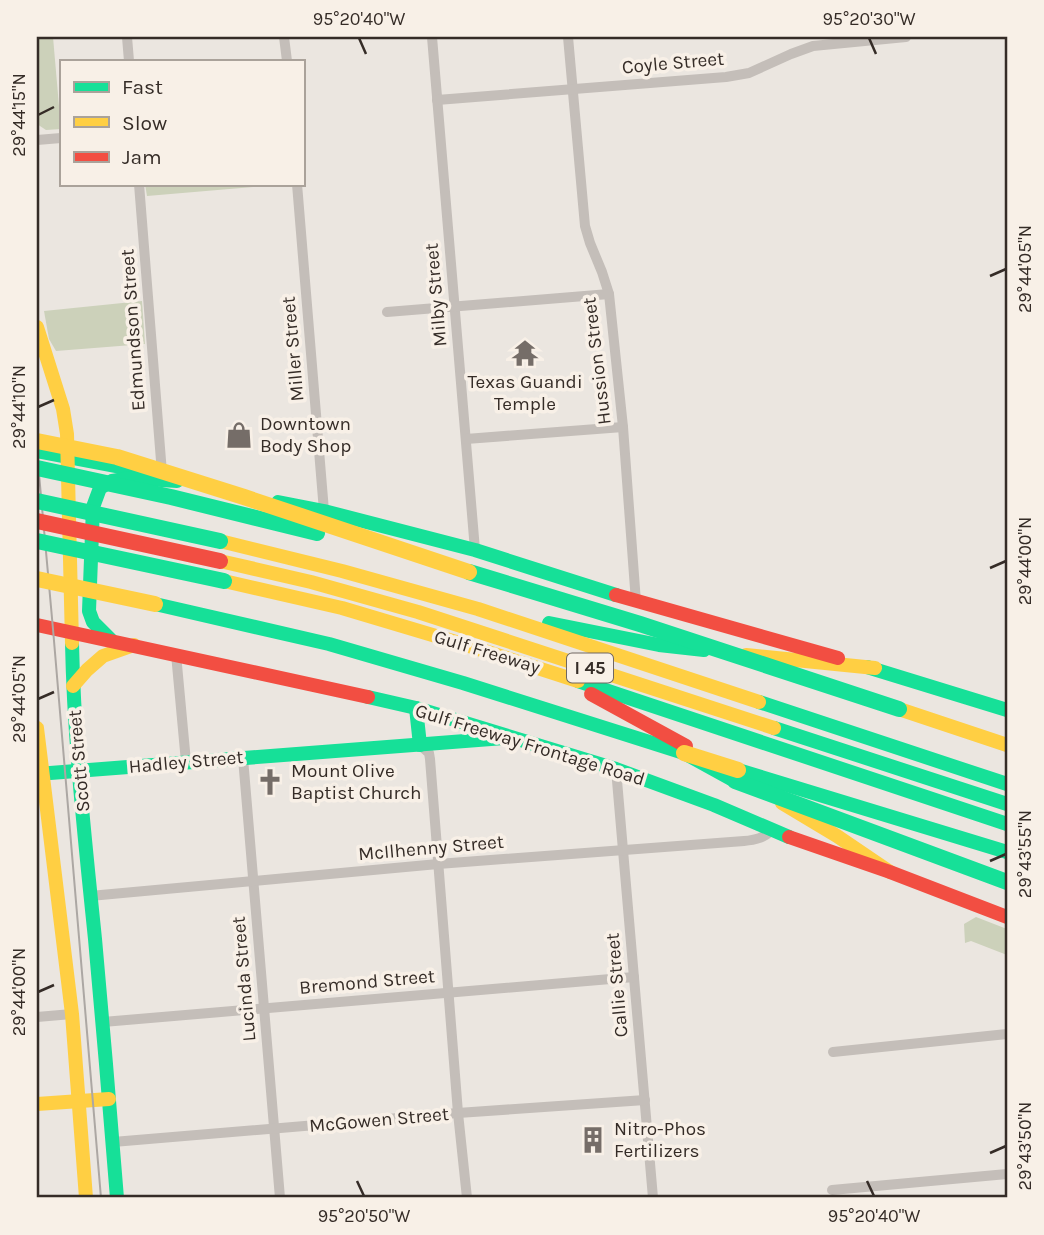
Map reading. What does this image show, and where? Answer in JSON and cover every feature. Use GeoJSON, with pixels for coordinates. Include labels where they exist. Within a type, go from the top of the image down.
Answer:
{"type":"FeatureCollection","features":[{"type":"Feature","properties":{"kind":"main road","name":"Scott Street"},"geometry":{"type":"LineString","coordinates":[[37,327],[63,409],[67,434],[73,686],[117,1198]]}},
{"type":"Feature","properties":{"kind":"main road"},"geometry":{"type":"LineString","coordinates":[[37,441],[117,457],[433,561],[640,624],[1007,745]]}},
{"type":"Feature","properties":{"kind":"main road"},"geometry":{"type":"LineString","coordinates":[[37,451],[324,511],[475,550],[636,601],[874,668],[1007,710]]}},
{"type":"Feature","properties":{"kind":"main road"},"geometry":{"type":"LineString","coordinates":[[37,468],[171,497],[433,561]]}},
{"type":"Feature","properties":{"kind":"main road"},"geometry":{"type":"LineString","coordinates":[[111,640],[93,622],[89,611],[93,507],[100,488],[112,481],[131,478],[192,482]]}},
{"type":"Feature","properties":{"kind":"main road","name":"Gulf Freeway"},"geometry":{"type":"LineString","coordinates":[[37,501],[220,541],[478,609],[1003,782]]}},
{"type":"Feature","properties":{"kind":"main road","name":"Gulf Freeway"},"geometry":{"type":"LineString","coordinates":[[37,521],[311,582],[418,612],[1007,804]]}},
{"type":"Feature","properties":{"kind":"main road","name":"Gulf Freeway"},"geometry":{"type":"LineString","coordinates":[[37,541],[342,608],[727,730],[1007,824]]}},
{"type":"Feature","properties":{"kind":"main road"},"geometry":{"type":"LineString","coordinates":[[37,579],[329,644],[1007,852]]}},
{"type":"Feature","properties":{"kind":"main road"},"geometry":{"type":"LineString","coordinates":[[37,590],[155,604]]}},
{"type":"Feature","properties":{"kind":"main road"},"geometry":{"type":"LineString","coordinates":[[478,609],[659,645],[874,668]]}},
{"type":"Feature","properties":{"kind":"main road","name":"Gulf Freeway Frontage Road"},"geometry":{"type":"LineString","coordinates":[[37,625],[416,708],[616,769],[714,805],[803,843],[890,872],[1007,917]]}},
{"type":"Feature","properties":{"kind":"main road"},"geometry":{"type":"LineString","coordinates":[[73,686],[103,656],[134,645]]}},
{"type":"Feature","properties":{"kind":"main road"},"geometry":{"type":"LineString","coordinates":[[554,674],[693,750],[837,836],[890,872]]}},
{"type":"Feature","properties":{"kind":"main road"},"geometry":{"type":"LineString","coordinates":[[416,708],[420,745]]}},
{"type":"Feature","properties":{"kind":"main road","name":"Scott Street"},"geometry":{"type":"LineString","coordinates":[[37,728],[40,774],[72,1014],[86,1198]]}},
{"type":"Feature","properties":{"kind":"main road"},"geometry":{"type":"LineString","coordinates":[[969,733],[1007,734]]}},
{"type":"Feature","properties":{"kind":"main road","name":"Hadley Street"},"geometry":{"type":"LineString","coordinates":[[40,774],[512,737]]}},
{"type":"Feature","properties":{"kind":"main road"},"geometry":{"type":"LineString","coordinates":[[684,753],[734,781],[1007,882]]}},
{"type":"Feature","properties":{"kind":"main road"},"geometry":{"type":"LineString","coordinates":[[37,1104],[109,1099]]}},
{"type":"Feature","properties":{"kind":"street"},"geometry":{"type":"LineString","coordinates":[[127,37],[129,60]]}},
{"type":"Feature","properties":{"kind":"street"},"geometry":{"type":"LineString","coordinates":[[284,37],[287,60]]}},
{"type":"Feature","properties":{"kind":"street","name":"Milby Street"},"geometry":{"type":"LineString","coordinates":[[432,37],[475,550]]}},
{"type":"Feature","properties":{"kind":"street","name":"Hussion Street"},"geometry":{"type":"LineString","coordinates":[[568,37],[587,234],[609,294],[623,427],[636,601]]}},
{"type":"Feature","properties":{"kind":"street","name":"Coyle Street"},"geometry":{"type":"LineString","coordinates":[[437,100],[726,77],[749,73],[813,46],[906,37]]}},
{"type":"Feature","properties":{"kind":"street"},"geometry":{"type":"LineString","coordinates":[[37,140],[60,138]]}},
{"type":"Feature","properties":{"kind":"street","name":"Edmundson Street"},"geometry":{"type":"LineString","coordinates":[[139,186],[162,475]]}},
{"type":"Feature","properties":{"kind":"street","name":"Miller Street"},"geometry":{"type":"LineString","coordinates":[[297,186],[324,511]]}},
{"type":"Feature","properties":{"kind":"street"},"geometry":{"type":"LineString","coordinates":[[387,312],[609,294]]}},
{"type":"Feature","properties":{"kind":"street"},"geometry":{"type":"LineString","coordinates":[[466,439],[623,427]]}},
{"type":"Feature","properties":{"kind":"street"},"geometry":{"type":"LineString","coordinates":[[176,654],[186,762]]}},
{"type":"Feature","properties":{"kind":"street"},"geometry":{"type":"LineString","coordinates":[[420,745],[429,753],[430,759],[467,1198]]}},
{"type":"Feature","properties":{"kind":"street","name":"Lucinda Street"},"geometry":{"type":"LineString","coordinates":[[243,758],[280,1198]]}},
{"type":"Feature","properties":{"kind":"street","name":"Callie Street"},"geometry":{"type":"LineString","coordinates":[[616,769],[653,1198]]}},
{"type":"Feature","properties":{"kind":"street","name":"McIlhenny Street"},"geometry":{"type":"LineString","coordinates":[[90,896],[438,864],[744,841],[766,836],[772,830]]}},
{"type":"Feature","properties":{"kind":"street","name":"Bremond Street"},"geometry":{"type":"LineString","coordinates":[[103,1022],[634,977]]}},
{"type":"Feature","properties":{"kind":"street"},"geometry":{"type":"LineString","coordinates":[[37,1017],[72,1014]]}},
{"type":"Feature","properties":{"kind":"street"},"geometry":{"type":"LineString","coordinates":[[833,1052],[1007,1034]]}},
{"type":"Feature","properties":{"kind":"street","name":"McGowen Street"},"geometry":{"type":"LineString","coordinates":[[113,1143],[458,1113],[645,1100]]}},
{"type":"Feature","properties":{"kind":"street"},"geometry":{"type":"LineString","coordinates":[[832,1190],[1007,1174]]}},
{"type":"Feature","properties":{"kind":"green space"},"geometry":{"type":"Polygon","coordinates":[[[37,37],[53,37],[60,129],[46,130],[37,124],[37,37]]]}},
{"type":"Feature","properties":{"kind":"green space"},"geometry":{"type":"Polygon","coordinates":[[[145,186],[266,186],[147,196],[145,186]]]}},
{"type":"Feature","properties":{"kind":"green space"},"geometry":{"type":"Polygon","coordinates":[[[142,301],[145,344],[56,351],[49,339],[44,311],[142,301]]]}},
{"type":"Feature","properties":{"kind":"green space"},"geometry":{"type":"Polygon","coordinates":[[[976,917],[1007,929],[1007,955],[971,941],[965,943],[964,924],[976,917]]]}},
{"type":"Feature","properties":{"kind":"tram line"},"geometry":{"type":"LineString","coordinates":[[37,452],[101,1198]]}},
{"type":"Feature","properties":{"kind":"traffic: fast"},"geometry":{"type":"LineString","coordinates":[[37,451],[132,469]]}},
{"type":"Feature","properties":{"kind":"traffic: fast"},"geometry":{"type":"LineString","coordinates":[[37,468],[317,533]]}},
{"type":"Feature","properties":{"kind":"traffic: fast"},"geometry":{"type":"LineString","coordinates":[[111,640],[93,622],[89,611],[93,507],[100,488],[112,481],[131,478],[177,481]]}},
{"type":"Feature","properties":{"kind":"traffic: fast"},"geometry":{"type":"LineString","coordinates":[[37,501],[220,541]]}},
{"type":"Feature","properties":{"kind":"traffic: fast"},"geometry":{"type":"LineString","coordinates":[[278,502],[324,511],[475,550],[616,595]]}},
{"type":"Feature","properties":{"kind":"traffic: fast"},"geometry":{"type":"LineString","coordinates":[[37,541],[224,581]]}},
{"type":"Feature","properties":{"kind":"traffic: fast"},"geometry":{"type":"LineString","coordinates":[[469,572],[640,624],[899,709]]}},
{"type":"Feature","properties":{"kind":"traffic: fast"},"geometry":{"type":"LineString","coordinates":[[155,604],[329,644],[463,683],[684,753],[735,781]]}},
{"type":"Feature","properties":{"kind":"traffic: fast"},"geometry":{"type":"LineString","coordinates":[[549,623],[659,645],[704,650]]}},
{"type":"Feature","properties":{"kind":"traffic: fast"},"geometry":{"type":"LineString","coordinates":[[72,643],[80,791],[117,1198]]}},
{"type":"Feature","properties":{"kind":"traffic: fast"},"geometry":{"type":"LineString","coordinates":[[867,667],[1007,710]]}},
{"type":"Feature","properties":{"kind":"traffic: fast"},"geometry":{"type":"LineString","coordinates":[[578,681],[1007,824]]}},
{"type":"Feature","properties":{"kind":"traffic: fast"},"geometry":{"type":"LineString","coordinates":[[368,697],[416,708],[616,769],[714,805],[789,837]]}},
{"type":"Feature","properties":{"kind":"traffic: fast"},"geometry":{"type":"LineString","coordinates":[[759,702],[1007,784]]}},
{"type":"Feature","properties":{"kind":"traffic: fast"},"geometry":{"type":"LineString","coordinates":[[416,708],[420,745]]}},
{"type":"Feature","properties":{"kind":"traffic: fast"},"geometry":{"type":"LineString","coordinates":[[774,728],[1007,804]]}},
{"type":"Feature","properties":{"kind":"traffic: fast"},"geometry":{"type":"LineString","coordinates":[[37,774],[504,738]]}},
{"type":"Feature","properties":{"kind":"traffic: fast"},"geometry":{"type":"LineString","coordinates":[[738,770],[1007,852]]}},
{"type":"Feature","properties":{"kind":"traffic: fast"},"geometry":{"type":"LineString","coordinates":[[735,781],[1007,882]]}},
{"type":"Feature","properties":{"kind":"traffic: slow"},"geometry":{"type":"LineString","coordinates":[[37,327],[63,409],[67,434],[72,643]]}},
{"type":"Feature","properties":{"kind":"traffic: slow"},"geometry":{"type":"LineString","coordinates":[[37,441],[117,457],[469,572]]}},
{"type":"Feature","properties":{"kind":"traffic: slow"},"geometry":{"type":"LineString","coordinates":[[220,541],[478,609],[759,702]]}},
{"type":"Feature","properties":{"kind":"traffic: slow"},"geometry":{"type":"LineString","coordinates":[[220,561],[311,582],[418,612],[774,728]]}},
{"type":"Feature","properties":{"kind":"traffic: slow"},"geometry":{"type":"LineString","coordinates":[[37,579],[155,604]]}},
{"type":"Feature","properties":{"kind":"traffic: slow"},"geometry":{"type":"LineString","coordinates":[[224,581],[342,608],[578,681]]}},
{"type":"Feature","properties":{"kind":"traffic: slow"},"geometry":{"type":"LineString","coordinates":[[73,686],[103,656],[134,645]]}},
{"type":"Feature","properties":{"kind":"traffic: slow"},"geometry":{"type":"LineString","coordinates":[[746,655],[875,668]]}},
{"type":"Feature","properties":{"kind":"traffic: slow"},"geometry":{"type":"LineString","coordinates":[[899,709],[1007,745]]}},
{"type":"Feature","properties":{"kind":"traffic: slow"},"geometry":{"type":"LineString","coordinates":[[37,728],[72,1014],[86,1198]]}},
{"type":"Feature","properties":{"kind":"traffic: slow"},"geometry":{"type":"LineString","coordinates":[[684,753],[738,770]]}},
{"type":"Feature","properties":{"kind":"traffic: slow"},"geometry":{"type":"LineString","coordinates":[[782,803],[890,872]]}},
{"type":"Feature","properties":{"kind":"traffic: slow"},"geometry":{"type":"LineString","coordinates":[[37,1104],[109,1099]]}},
{"type":"Feature","properties":{"kind":"traffic: jam"},"geometry":{"type":"LineString","coordinates":[[37,521],[220,561]]}},
{"type":"Feature","properties":{"kind":"traffic: jam"},"geometry":{"type":"LineString","coordinates":[[616,595],[838,658]]}},
{"type":"Feature","properties":{"kind":"traffic: jam"},"geometry":{"type":"LineString","coordinates":[[37,625],[368,697]]}},
{"type":"Feature","properties":{"kind":"traffic: jam"},"geometry":{"type":"LineString","coordinates":[[591,694],[686,746]]}},
{"type":"Feature","properties":{"kind":"traffic: jam"},"geometry":{"type":"LineString","coordinates":[[789,837],[1007,917]]}},
{"type":"Feature","properties":{"kind":"place","name":"Texas Guandi Temple"},"geometry":{"type":"Point","coordinates":[525,353]}},
{"type":"Feature","properties":{"kind":"place","name":"Downtown Body Shop"},"geometry":{"type":"Point","coordinates":[239,435]}},
{"type":"Feature","properties":{"kind":"place","name":"Mount Olive Baptist Church"},"geometry":{"type":"Point","coordinates":[270,782]}},
{"type":"Feature","properties":{"kind":"place","name":"Nitro-Phos Fertilizers"},"geometry":{"type":"Point","coordinates":[593,1140]}}]}
